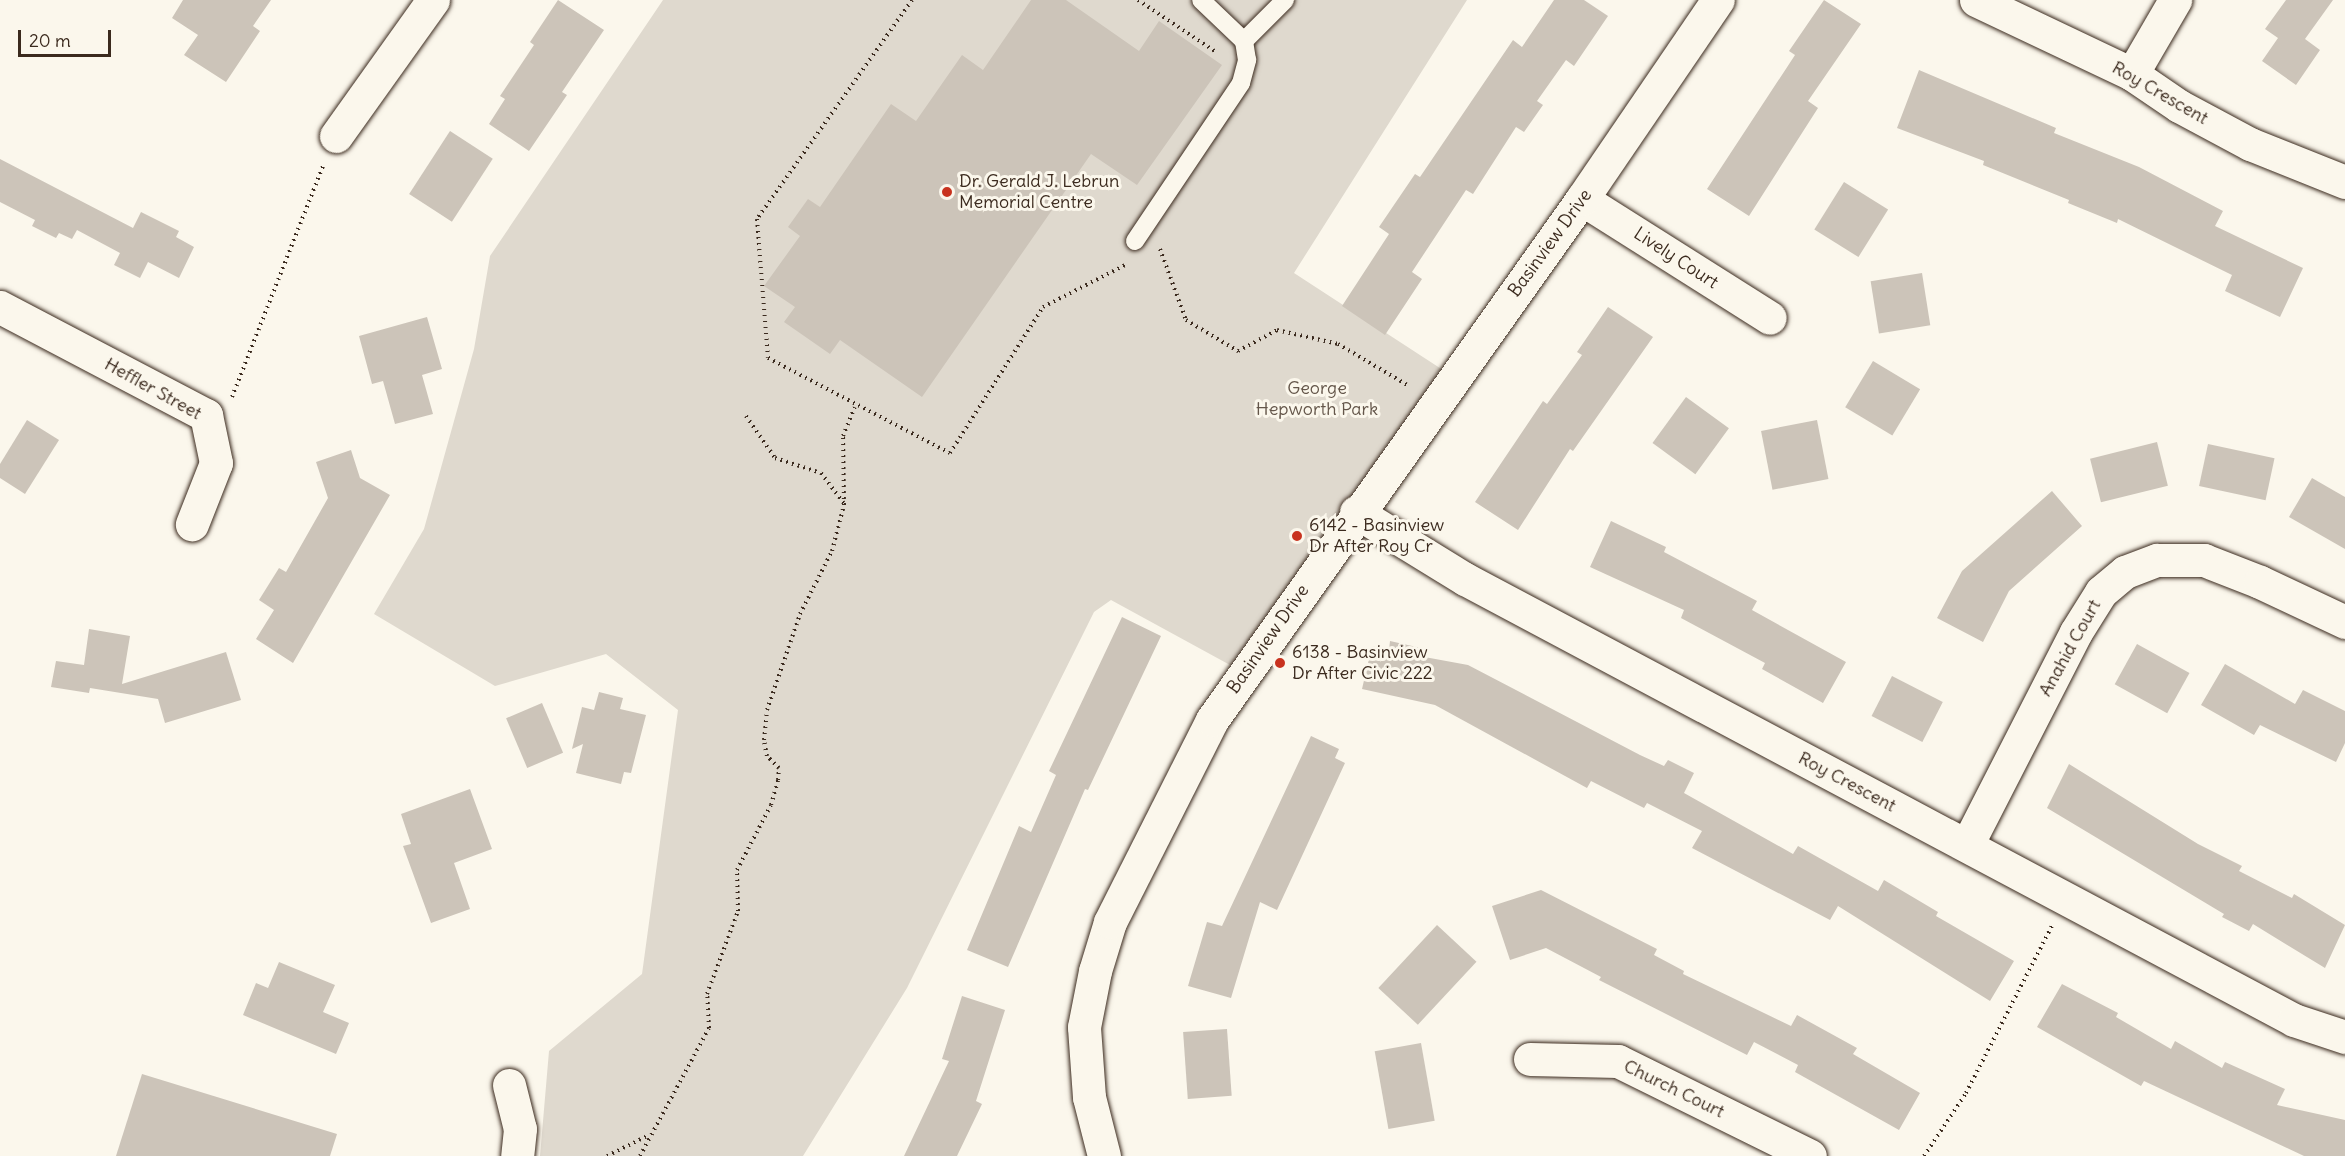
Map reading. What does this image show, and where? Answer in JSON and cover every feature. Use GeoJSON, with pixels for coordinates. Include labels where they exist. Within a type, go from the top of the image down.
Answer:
{"type":"FeatureCollection","features":[{"type":"Feature","properties":{"kind":"street"},"geometry":{"type":"LineString","coordinates":[[336,136],[433,0]]}},
{"type":"Feature","properties":{"kind":"street","name":"Basinview Drive"},"geometry":{"type":"LineString","coordinates":[[1104,1156],[1089,1097],[1084,1027],[1095,971],[1110,922],[1212,720],[1356,512],[1582,198],[1718,0]]}},
{"type":"Feature","properties":{"kind":"street","name":"Roy Crescent"},"geometry":{"type":"LineString","coordinates":[[1977,0],[2132,74],[2179,106],[2250,144],[2345,182]]}},
{"type":"Feature","properties":{"kind":"street"},"geometry":{"type":"LineString","coordinates":[[2132,74],[2175,0]]}},
{"type":"Feature","properties":{"kind":"street","name":"Lively Court"},"geometry":{"type":"LineString","coordinates":[[1582,198],[1770,318]]}},
{"type":"Feature","properties":{"kind":"street","name":"Heffler Street"},"geometry":{"type":"LineString","coordinates":[[0,307],[206,415],[216,463],[192,524]]}},
{"type":"Feature","properties":{"kind":"street","name":"Roy Crescent"},"geometry":{"type":"LineString","coordinates":[[1356,512],[1465,579],[2066,899],[2294,1020],[2345,1037]]}},
{"type":"Feature","properties":{"kind":"street","name":"Anahid Court"},"geometry":{"type":"LineString","coordinates":[[1967,845],[2076,632],[2101,592],[2125,572],[2157,560],[2204,560],[2260,582],[2345,622]]}},
{"type":"Feature","properties":{"kind":"street","name":"Church Court"},"geometry":{"type":"LineString","coordinates":[[1530,1059],[1618,1061],[1810,1156]]}},
{"type":"Feature","properties":{"kind":"street"},"geometry":{"type":"LineString","coordinates":[[508,1085],[520,1129],[517,1156]]}},
{"type":"Feature","properties":{"kind":"lane"},"geometry":{"type":"LineString","coordinates":[[1140,250],[1241,83],[1247,60],[1244,41],[1201,0]]}},
{"type":"Feature","properties":{"kind":"lane"},"geometry":{"type":"LineString","coordinates":[[1244,41],[1285,0]]}},
{"type":"Feature","properties":{"kind":"path"},"geometry":{"type":"LineString","coordinates":[[912,0],[757,219],[768,358],[855,406],[950,453],[1043,307],[1140,250],[1159,247],[1186,320],[1238,351],[1277,330],[1338,344],[1435,402]]}},
{"type":"Feature","properties":{"kind":"path"},"geometry":{"type":"LineString","coordinates":[[212,445],[336,136]]}},
{"type":"Feature","properties":{"kind":"path"},"geometry":{"type":"LineString","coordinates":[[640,1156],[709,1028],[707,994],[738,911],[737,870],[776,793],[779,768],[767,756],[765,721],[800,614],[827,567],[844,505],[842,444],[855,406]]}},
{"type":"Feature","properties":{"kind":"path"},"geometry":{"type":"LineString","coordinates":[[746,416],[775,458],[821,473],[844,505]]}},
{"type":"Feature","properties":{"kind":"path"},"geometry":{"type":"LineString","coordinates":[[1923,1156],[1966,1093],[2066,899]]}},
{"type":"Feature","properties":{"kind":"path"},"geometry":{"type":"LineString","coordinates":[[607,1156],[650,1135]]}},
{"type":"Feature","properties":{"kind":"green space","name":"George Hepworth Park"},"geometry":{"type":"Polygon","coordinates":[[[663,0],[1467,0],[1294,273],[1446,372],[1241,671],[1111,600],[1094,612],[907,988],[803,1156],[540,1156],[549,1051],[642,974],[678,710],[606,654],[495,686],[374,614],[424,529],[474,349],[490,256],[663,0]]]}},
{"type":"Feature","properties":{"kind":"building"},"geometry":{"type":"Polygon","coordinates":[[[183,0],[271,0],[253,26],[260,31],[226,82],[184,55],[198,35],[172,18],[183,0]]]}},
{"type":"Feature","properties":{"kind":"building"},"geometry":{"type":"Polygon","coordinates":[[[558,0],[604,30],[562,92],[567,95],[529,151],[489,124],[505,99],[500,96],[534,45],[530,42],[558,0]]]}},
{"type":"Feature","properties":{"kind":"building","name":"Dr. Gerald J. Lebrun Memorial Centre"},"geometry":{"type":"Polygon","coordinates":[[[1031,0],[1066,0],[1139,51],[1159,21],[1222,65],[1137,185],[1091,154],[922,397],[840,340],[830,354],[784,322],[795,307],[764,286],[800,236],[788,227],[808,199],[820,207],[891,104],[916,121],[962,55],[983,70],[1031,0]]]}},
{"type":"Feature","properties":{"kind":"building"},"geometry":{"type":"Polygon","coordinates":[[[1554,0],[1584,0],[1608,16],[1574,66],[1566,60],[1537,101],[1543,105],[1524,132],[1516,127],[1473,194],[1466,190],[1412,272],[1422,279],[1385,335],[1342,306],[1389,234],[1379,227],[1415,174],[1420,177],[1513,40],[1522,47],[1554,0]]]}},
{"type":"Feature","properties":{"kind":"building"},"geometry":{"type":"Polygon","coordinates":[[[1824,0],[1861,24],[1808,101],[1818,108],[1749,216],[1707,189],[1795,55],[1789,51],[1824,0]]]}},
{"type":"Feature","properties":{"kind":"building"},"geometry":{"type":"Polygon","coordinates":[[[2286,0],[2333,0],[2305,39],[2320,50],[2296,85],[2262,61],[2278,38],[2265,29],[2286,0]]]}},
{"type":"Feature","properties":{"kind":"building"},"geometry":{"type":"Polygon","coordinates":[[[1919,70],[2056,128],[2054,133],[2139,167],[2223,211],[2215,226],[2303,268],[2280,317],[2225,291],[2232,275],[2118,219],[2117,223],[2068,203],[2069,200],[1983,165],[1984,161],[1897,128],[1919,70]]]}},
{"type":"Feature","properties":{"kind":"building"},"geometry":{"type":"Polygon","coordinates":[[[450,131],[493,159],[452,222],[409,194],[450,131]]]}},
{"type":"Feature","properties":{"kind":"building"},"geometry":{"type":"Polygon","coordinates":[[[0,159],[133,228],[141,212],[179,231],[176,237],[194,247],[179,278],[148,262],[140,278],[114,265],[120,253],[77,230],[72,239],[59,233],[56,238],[32,226],[35,220],[0,202],[0,159]]]}},
{"type":"Feature","properties":{"kind":"building"},"geometry":{"type":"Polygon","coordinates":[[[1844,182],[1888,210],[1858,257],[1814,229],[1844,182]]]}},
{"type":"Feature","properties":{"kind":"building"},"geometry":{"type":"Polygon","coordinates":[[[1922,273],[1930,325],[1879,333],[1871,281],[1922,273]]]}},
{"type":"Feature","properties":{"kind":"building"},"geometry":{"type":"Polygon","coordinates":[[[1608,307],[1653,337],[1573,451],[1570,449],[1518,530],[1475,502],[1543,401],[1547,404],[1582,355],[1577,352],[1608,307]]]}},
{"type":"Feature","properties":{"kind":"building"},"geometry":{"type":"Polygon","coordinates":[[[427,317],[442,369],[422,375],[433,414],[395,424],[383,381],[372,384],[359,336],[427,317]]]}},
{"type":"Feature","properties":{"kind":"building"},"geometry":{"type":"Polygon","coordinates":[[[1873,361],[1920,389],[1892,436],[1845,407],[1873,361]]]}},
{"type":"Feature","properties":{"kind":"building"},"geometry":{"type":"Polygon","coordinates":[[[1686,397],[1729,428],[1695,474],[1652,443],[1686,397]]]}},
{"type":"Feature","properties":{"kind":"building"},"geometry":{"type":"Polygon","coordinates":[[[27,420],[59,440],[25,494],[0,478],[0,464],[27,420]]]}},
{"type":"Feature","properties":{"kind":"building"},"geometry":{"type":"Polygon","coordinates":[[[1817,420],[1828,479],[1772,490],[1761,431],[1817,420]]]}},
{"type":"Feature","properties":{"kind":"building"},"geometry":{"type":"Polygon","coordinates":[[[2157,442],[2168,486],[2101,502],[2090,459],[2157,442]]]}},
{"type":"Feature","properties":{"kind":"building"},"geometry":{"type":"Polygon","coordinates":[[[2208,444],[2275,458],[2266,500],[2199,486],[2208,444]]]}},
{"type":"Feature","properties":{"kind":"building"},"geometry":{"type":"Polygon","coordinates":[[[351,450],[360,478],[390,495],[293,663],[256,639],[274,610],[259,600],[279,568],[286,572],[328,498],[316,462],[351,450]]]}},
{"type":"Feature","properties":{"kind":"building"},"geometry":{"type":"Polygon","coordinates":[[[2312,478],[2345,497],[2345,549],[2289,517],[2312,478]]]}},
{"type":"Feature","properties":{"kind":"building"},"geometry":{"type":"Polygon","coordinates":[[[2052,491],[2082,526],[2009,591],[1983,642],[1937,618],[1962,571],[2052,491]]]}},
{"type":"Feature","properties":{"kind":"building"},"geometry":{"type":"Polygon","coordinates":[[[1611,521],[1666,547],[1664,552],[1757,601],[1752,610],[1846,662],[1823,703],[1762,669],[1765,663],[1681,618],[1684,610],[1590,567],[1611,521]]]}},
{"type":"Feature","properties":{"kind":"building"},"geometry":{"type":"Polygon","coordinates":[[[1122,617],[1161,636],[1088,790],[1085,789],[1008,967],[967,950],[1019,826],[1031,832],[1056,775],[1049,771],[1122,617]]]}},
{"type":"Feature","properties":{"kind":"building"},"geometry":{"type":"Polygon","coordinates":[[[89,629],[130,636],[122,684],[226,652],[241,700],[165,723],[158,699],[90,688],[89,693],[51,687],[56,661],[84,665],[89,629]]]}},
{"type":"Feature","properties":{"kind":"building"},"geometry":{"type":"Polygon","coordinates":[[[1390,641],[1421,648],[1419,656],[1468,665],[1640,755],[1664,766],[1668,760],[1694,773],[1684,793],[1793,854],[1798,846],[1878,891],[1884,880],[1938,912],[1936,916],[2014,961],[1990,1001],[1838,906],[1830,920],[1692,848],[1702,831],[1647,803],[1644,808],[1591,781],[1587,788],[1435,705],[1362,689],[1372,646],[1389,650],[1390,641]]]}},
{"type":"Feature","properties":{"kind":"building"},"geometry":{"type":"Polygon","coordinates":[[[2137,644],[2189,673],[2167,713],[2115,684],[2137,644]]]}},
{"type":"Feature","properties":{"kind":"building"},"geometry":{"type":"Polygon","coordinates":[[[2225,664],[2295,704],[2303,690],[2345,711],[2345,743],[2336,762],[2260,725],[2254,735],[2201,705],[2225,664]]]}},
{"type":"Feature","properties":{"kind":"building"},"geometry":{"type":"Polygon","coordinates":[[[1892,676],[1943,702],[1922,742],[1872,716],[1892,676]]]}},
{"type":"Feature","properties":{"kind":"building"},"geometry":{"type":"Polygon","coordinates":[[[599,692],[623,698],[620,709],[646,715],[631,773],[624,772],[621,784],[576,773],[583,744],[572,749],[582,707],[594,710],[599,692]]]}},
{"type":"Feature","properties":{"kind":"building"},"geometry":{"type":"Polygon","coordinates":[[[542,703],[563,753],[527,768],[506,718],[542,703]]]}},
{"type":"Feature","properties":{"kind":"building"},"geometry":{"type":"Polygon","coordinates":[[[1311,736],[1339,749],[1335,758],[1345,763],[1277,910],[1260,902],[1231,998],[1188,986],[1207,922],[1222,926],[1311,736]]]}},
{"type":"Feature","properties":{"kind":"building"},"geometry":{"type":"Polygon","coordinates":[[[2069,764],[2198,844],[2242,866],[2239,871],[2292,898],[2294,894],[2345,925],[2325,968],[2253,924],[2249,931],[2222,917],[2224,914],[2047,808],[2069,764]]]}},
{"type":"Feature","properties":{"kind":"building"},"geometry":{"type":"Polygon","coordinates":[[[470,789],[492,849],[454,863],[470,909],[431,923],[403,846],[411,844],[401,814],[470,789]]]}},
{"type":"Feature","properties":{"kind":"building"},"geometry":{"type":"Polygon","coordinates":[[[1541,890],[1657,949],[1654,955],[1684,971],[1683,974],[1791,1026],[1797,1015],[1857,1048],[1853,1054],[1920,1093],[1899,1130],[1795,1072],[1798,1065],[1754,1042],[1747,1055],[1599,980],[1601,977],[1546,948],[1510,960],[1492,906],[1541,890]]]}},
{"type":"Feature","properties":{"kind":"building"},"geometry":{"type":"Polygon","coordinates":[[[1437,925],[1476,962],[1418,1025],[1378,988],[1437,925]]]}},
{"type":"Feature","properties":{"kind":"building"},"geometry":{"type":"Polygon","coordinates":[[[279,962],[335,985],[323,1012],[349,1023],[336,1054],[243,1015],[256,983],[268,988],[279,962]]]}},
{"type":"Feature","properties":{"kind":"building"},"geometry":{"type":"Polygon","coordinates":[[[2062,984],[2118,1013],[2116,1017],[2171,1049],[2175,1041],[2222,1068],[2225,1062],[2285,1089],[2277,1105],[2345,1120],[2345,1156],[2304,1156],[2144,1081],[2141,1086],[2037,1027],[2062,984]]]}},
{"type":"Feature","properties":{"kind":"building"},"geometry":{"type":"Polygon","coordinates":[[[962,996],[1005,1010],[976,1101],[982,1104],[957,1156],[904,1156],[949,1061],[942,1059],[962,996]]]}},
{"type":"Feature","properties":{"kind":"building"},"geometry":{"type":"Polygon","coordinates":[[[1227,1029],[1232,1096],[1188,1099],[1183,1032],[1227,1029]]]}},
{"type":"Feature","properties":{"kind":"building"},"geometry":{"type":"Polygon","coordinates":[[[1421,1043],[1435,1121],[1388,1129],[1375,1051],[1421,1043]]]}},
{"type":"Feature","properties":{"kind":"building"},"geometry":{"type":"Polygon","coordinates":[[[142,1074],[337,1134],[330,1156],[116,1156],[142,1074]]]}},
{"type":"Feature","properties":{"kind":"place","name":"Dr. Gerald J. Lebrun Memorial Centre"},"geometry":{"type":"Point","coordinates":[947,192]}},
{"type":"Feature","properties":{"kind":"place","name":"6142 - Basinview Dr After Roy Cr"},"geometry":{"type":"Point","coordinates":[1297,536]}},
{"type":"Feature","properties":{"kind":"place","name":"6138 - Basinview Dr After Civic 222"},"geometry":{"type":"Point","coordinates":[1280,663]}}]}
